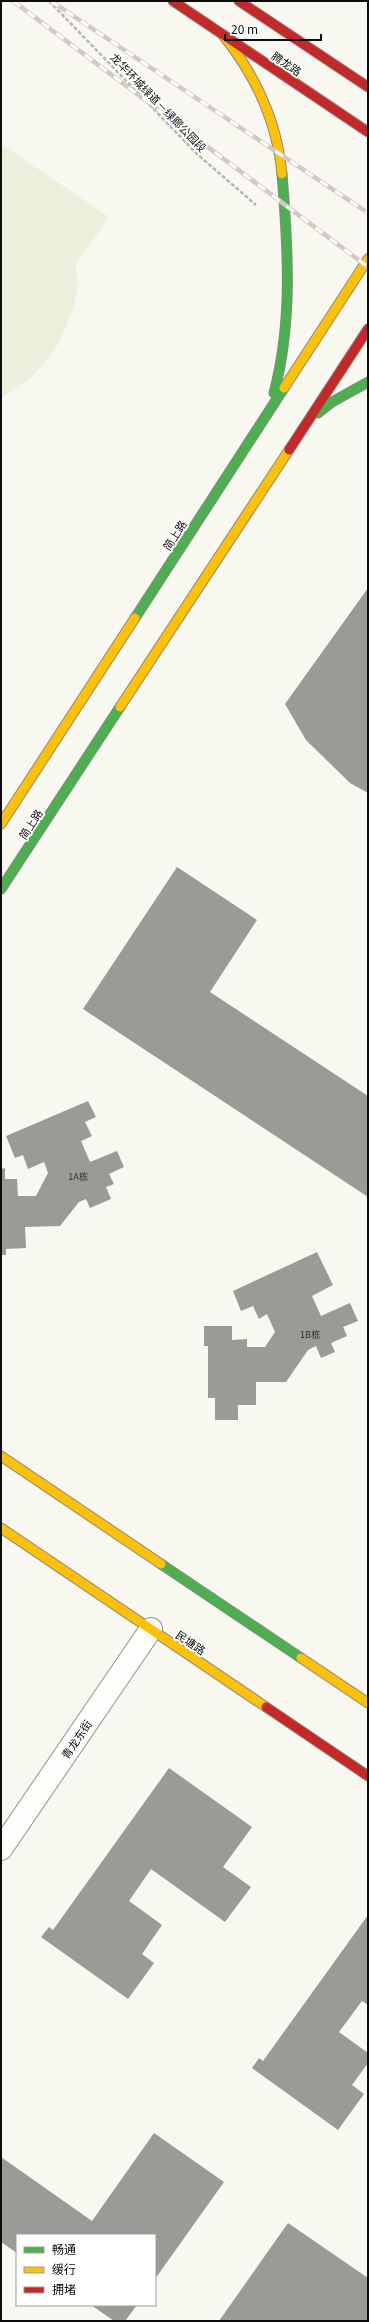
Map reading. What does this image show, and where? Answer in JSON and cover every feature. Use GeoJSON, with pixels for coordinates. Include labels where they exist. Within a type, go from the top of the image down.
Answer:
{"type":"FeatureCollection","features":[{"type":"Feature","properties":{"kind":"main road","name":"腾龙路"},"geometry":{"type":"LineString","coordinates":[[173,1],[368,132]]}},
{"type":"Feature","properties":{"kind":"main road"},"geometry":{"type":"LineString","coordinates":[[239,1],[368,87]]}},
{"type":"Feature","properties":{"kind":"main road"},"geometry":{"type":"LineString","coordinates":[[223,35],[240,55],[255,80],[276,136],[282,164],[289,265],[286,330],[278,380],[264,419]]}},
{"type":"Feature","properties":{"kind":"main road"},"geometry":{"type":"LineString","coordinates":[[357,79],[368,80]]}},
{"type":"Feature","properties":{"kind":"main road","name":"简上路"},"geometry":{"type":"LineString","coordinates":[[1,824],[368,259]]}},
{"type":"Feature","properties":{"kind":"main road","name":"简上路"},"geometry":{"type":"LineString","coordinates":[[1,889],[368,329]]}},
{"type":"Feature","properties":{"kind":"main road"},"geometry":{"type":"LineString","coordinates":[[306,425],[332,402],[368,382]]}},
{"type":"Feature","properties":{"kind":"main road"},"geometry":{"type":"LineString","coordinates":[[1,1456],[368,1703]]}},
{"type":"Feature","properties":{"kind":"main road","name":"民塘路"},"geometry":{"type":"LineString","coordinates":[[1,1528],[368,1776]]}},
{"type":"Feature","properties":{"kind":"street","name":"青龙东街"},"geometry":{"type":"LineString","coordinates":[[1,1849],[151,1629]]}},
{"type":"Feature","properties":{"kind":"path","name":"龙华环城绿道－绿廊公园段"},"geometry":{"type":"LineString","coordinates":[[48,1],[197,154],[262,211]]}},
{"type":"Feature","properties":{"kind":"green space"},"geometry":{"type":"Polygon","coordinates":[[[1,144],[109,217],[76,264],[78,290],[71,315],[57,346],[35,374],[1,399],[1,144]]]}},
{"type":"Feature","properties":{"kind":"building"},"geometry":{"type":"Polygon","coordinates":[[[368,588],[368,793],[350,783],[306,740],[285,704],[368,588]]]}},
{"type":"Feature","properties":{"kind":"building"},"geometry":{"type":"Polygon","coordinates":[[[177,867],[257,920],[210,992],[368,1096],[368,1197],[83,1009],[177,867]]]}},
{"type":"Feature","properties":{"kind":"building"},"geometry":{"type":"Polygon","coordinates":[[[88,1101],[96,1117],[85,1122],[92,1136],[81,1141],[90,1162],[117,1151],[124,1167],[109,1174],[114,1184],[106,1187],[111,1199],[90,1208],[86,1199],[79,1202],[60,1226],[25,1227],[26,1248],[6,1249],[6,1255],[1,1255],[1,1169],[5,1168],[5,1179],[17,1179],[18,1196],[36,1196],[48,1173],[44,1162],[28,1169],[23,1155],[15,1158],[6,1136],[88,1101]]]}},
{"type":"Feature","properties":{"kind":"building"},"geometry":{"type":"Polygon","coordinates":[[[317,1252],[333,1285],[312,1296],[321,1316],[350,1303],[358,1321],[343,1327],[347,1336],[331,1343],[335,1352],[321,1358],[316,1346],[308,1350],[286,1382],[256,1382],[256,1405],[238,1405],[238,1420],[215,1420],[215,1398],[208,1398],[208,1346],[204,1346],[204,1326],[232,1326],[232,1340],[247,1339],[247,1347],[265,1347],[275,1332],[267,1314],[259,1319],[253,1306],[241,1311],[233,1291],[317,1252]]]}},
{"type":"Feature","properties":{"kind":"building"},"geometry":{"type":"Polygon","coordinates":[[[169,1768],[252,1827],[223,1867],[251,1887],[225,1922],[151,1869],[129,1901],[162,1925],[142,1954],[154,1963],[128,1999],[41,1937],[49,1927],[53,1930],[169,1768]]]}},
{"type":"Feature","properties":{"kind":"building"},"geometry":{"type":"Polygon","coordinates":[[[368,1915],[368,2005],[362,2001],[339,2032],[368,2053],[368,2063],[352,2085],[364,2094],[338,2130],[252,2068],[259,2058],[263,2061],[368,1915]]]}},
{"type":"Feature","properties":{"kind":"building"},"geometry":{"type":"Polygon","coordinates":[[[154,2133],[224,2182],[156,2278],[156,2234],[16,2234],[16,2252],[1,2242],[1,2157],[92,2221],[154,2133]]]}},
{"type":"Feature","properties":{"kind":"building"},"geometry":{"type":"Polygon","coordinates":[[[288,2223],[368,2278],[368,2321],[219,2321],[288,2223]]]}},
{"type":"Feature","properties":{"kind":"building"},"geometry":{"type":"Polygon","coordinates":[[[92,2306],[136,2306],[125,2321],[114,2321],[92,2306]]]}},
{"type":"Feature","properties":{"kind":"railway"},"geometry":{"type":"LineString","coordinates":[[13,1],[368,267]]}},
{"type":"Feature","properties":{"kind":"railway"},"geometry":{"type":"LineString","coordinates":[[51,1],[368,213]]}},
{"type":"Feature","properties":{"kind":"traffic: fast"},"geometry":{"type":"LineString","coordinates":[[274,393],[280,366],[286,312],[287,257],[282,174]]}},
{"type":"Feature","properties":{"kind":"traffic: fast"},"geometry":{"type":"LineString","coordinates":[[318,413],[332,402],[368,382]]}},
{"type":"Feature","properties":{"kind":"traffic: fast"},"geometry":{"type":"LineString","coordinates":[[135,618],[284,388]]}},
{"type":"Feature","properties":{"kind":"traffic: fast"},"geometry":{"type":"LineString","coordinates":[[1,889],[120,707]]}},
{"type":"Feature","properties":{"kind":"traffic: fast"},"geometry":{"type":"LineString","coordinates":[[161,1564],[301,1658]]}},
{"type":"Feature","properties":{"kind":"traffic: slow"},"geometry":{"type":"LineString","coordinates":[[223,35],[255,83],[263,100],[275,136],[282,174]]}},
{"type":"Feature","properties":{"kind":"traffic: slow"},"geometry":{"type":"LineString","coordinates":[[284,388],[368,259]]}},
{"type":"Feature","properties":{"kind":"traffic: slow"},"geometry":{"type":"LineString","coordinates":[[120,707],[289,450]]}},
{"type":"Feature","properties":{"kind":"traffic: slow"},"geometry":{"type":"LineString","coordinates":[[1,824],[135,618]]}},
{"type":"Feature","properties":{"kind":"traffic: slow"},"geometry":{"type":"LineString","coordinates":[[1,1456],[161,1564]]}},
{"type":"Feature","properties":{"kind":"traffic: slow"},"geometry":{"type":"LineString","coordinates":[[1,1528],[266,1707]]}},
{"type":"Feature","properties":{"kind":"traffic: slow"},"geometry":{"type":"LineString","coordinates":[[301,1658],[368,1703]]}},
{"type":"Feature","properties":{"kind":"traffic: jam"},"geometry":{"type":"LineString","coordinates":[[173,1],[368,132]]}},
{"type":"Feature","properties":{"kind":"traffic: jam"},"geometry":{"type":"LineString","coordinates":[[239,1],[368,87]]}},
{"type":"Feature","properties":{"kind":"traffic: jam"},"geometry":{"type":"LineString","coordinates":[[289,450],[368,329]]}},
{"type":"Feature","properties":{"kind":"traffic: jam"},"geometry":{"type":"LineString","coordinates":[[266,1707],[368,1776]]}}]}
